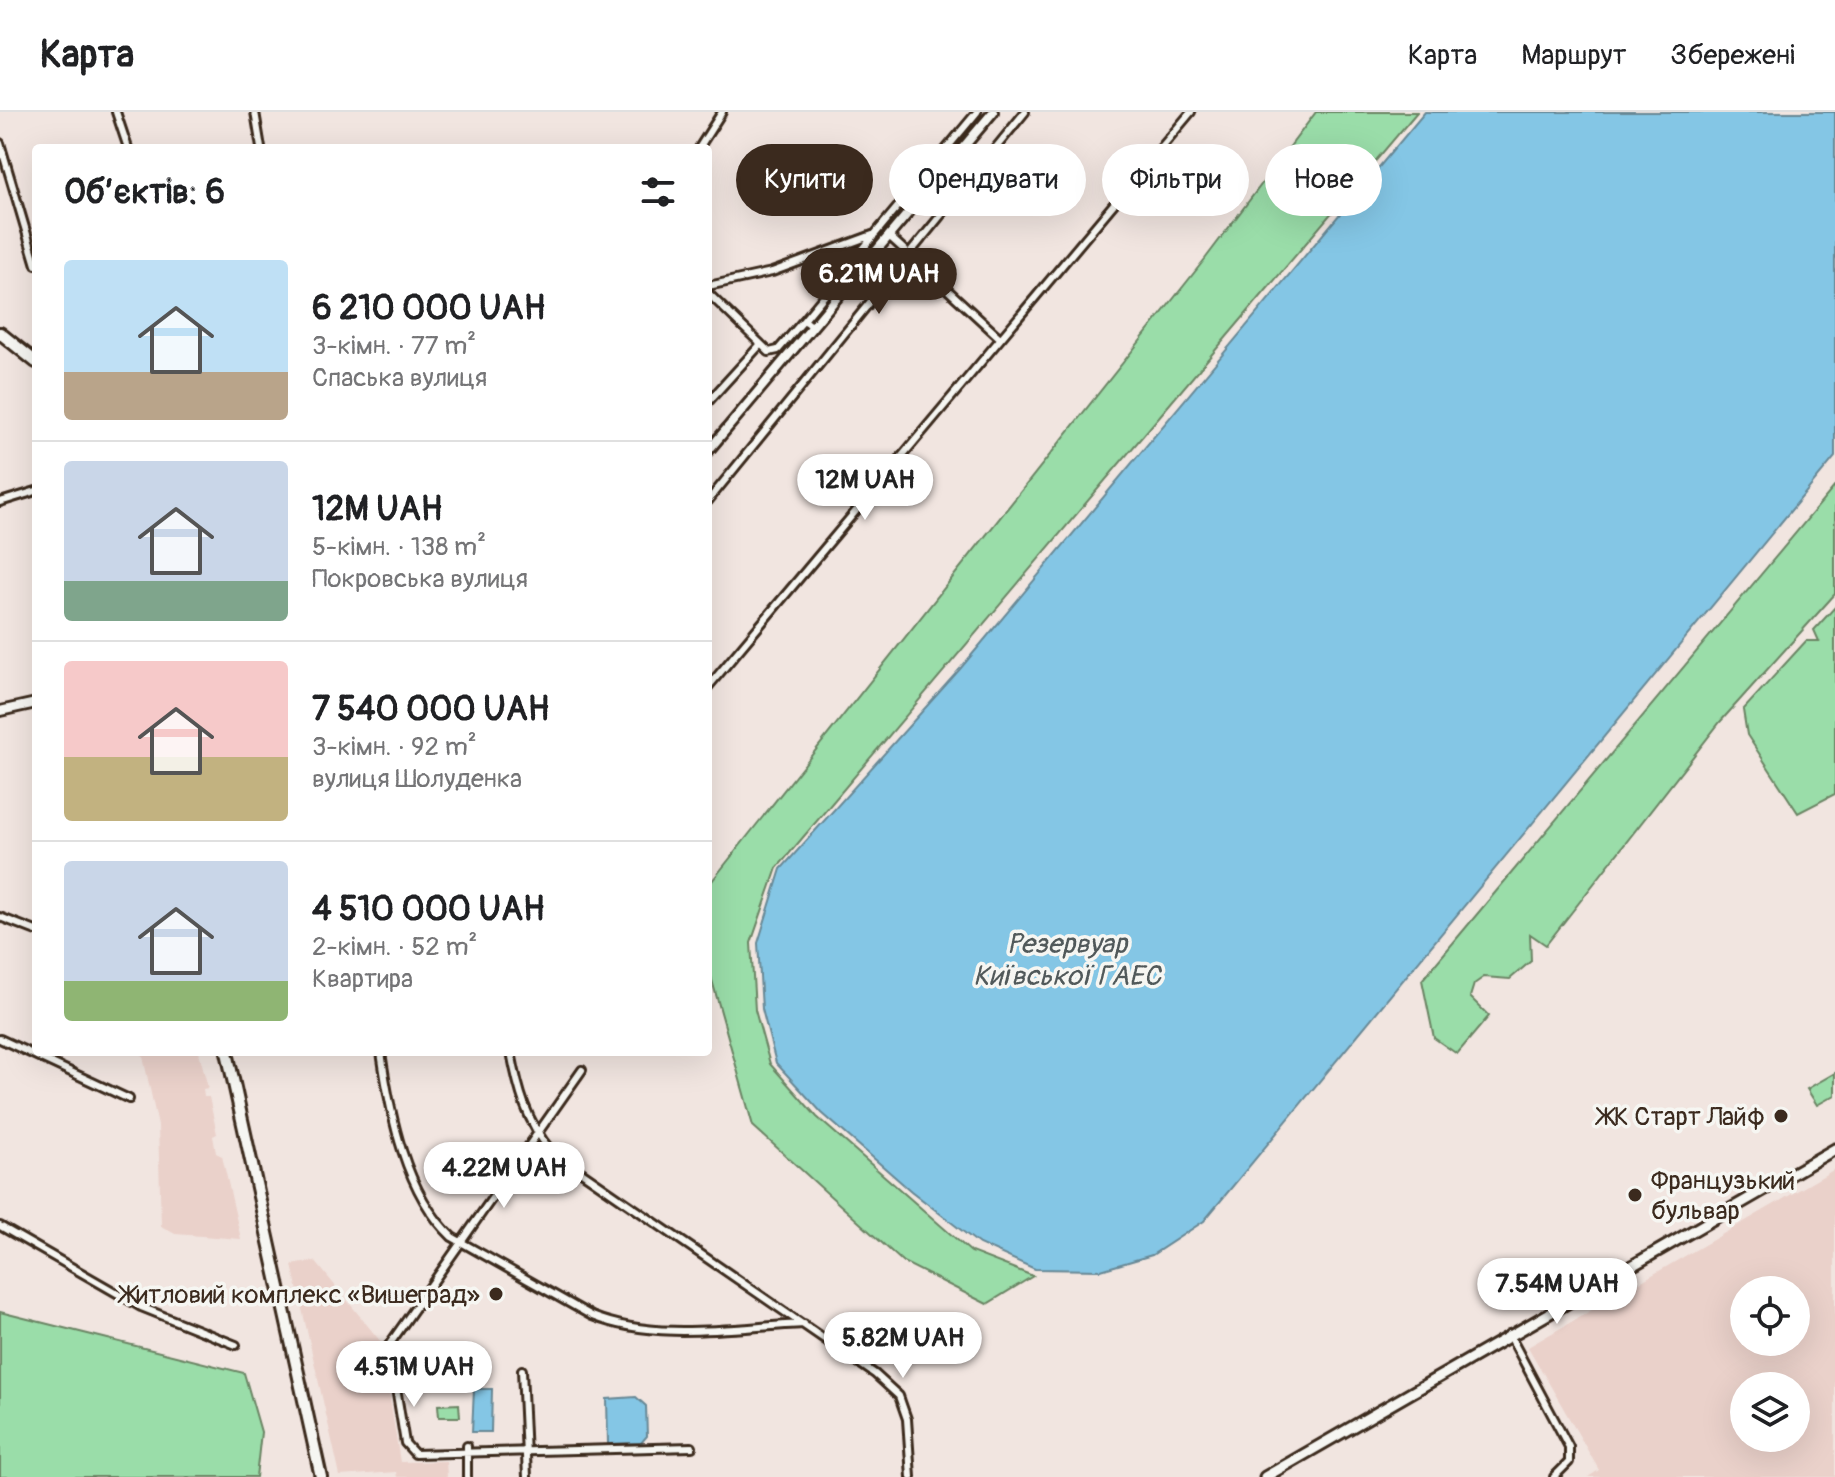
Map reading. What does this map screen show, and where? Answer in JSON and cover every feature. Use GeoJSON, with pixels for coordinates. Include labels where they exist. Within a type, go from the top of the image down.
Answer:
{"type":"FeatureCollection","features":[{"type":"Feature","properties":{"kind":"main road"},"geometry":{"type":"LineString","coordinates":[[0,333],[32,359]]}},
{"type":"Feature","properties":{"kind":"main road"},"geometry":{"type":"LineString","coordinates":[[228,1056],[321,1477]]}},
{"type":"Feature","properties":{"kind":"main road"},"geometry":{"type":"LineString","coordinates":[[1265,1477],[1835,1149]]}},
{"type":"Feature","properties":{"kind":"street"},"geometry":{"type":"LineString","coordinates":[[116,112],[127,144]]}},
{"type":"Feature","properties":{"kind":"street"},"geometry":{"type":"LineString","coordinates":[[255,112],[260,144]]}},
{"type":"Feature","properties":{"kind":"street"},"geometry":{"type":"LineString","coordinates":[[702,144],[722,112]]}},
{"type":"Feature","properties":{"kind":"street"},"geometry":{"type":"LineString","coordinates":[[712,297],[760,345],[769,352],[778,350],[977,112]]}},
{"type":"Feature","properties":{"kind":"street"},"geometry":{"type":"LineString","coordinates":[[712,446],[993,112]]}},
{"type":"Feature","properties":{"kind":"street"},"geometry":{"type":"LineString","coordinates":[[712,496],[1025,112]]}},
{"type":"Feature","properties":{"kind":"street"},"geometry":{"type":"LineString","coordinates":[[712,682],[1191,112]]}},
{"type":"Feature","properties":{"kind":"street"},"geometry":{"type":"LineString","coordinates":[[0,143],[32,251]]}},
{"type":"Feature","properties":{"kind":"street"},"geometry":{"type":"LineString","coordinates":[[712,285],[772,272],[875,234]]}},
{"type":"Feature","properties":{"kind":"street"},"geometry":{"type":"LineString","coordinates":[[889,236],[1000,338]]}},
{"type":"Feature","properties":{"kind":"street"},"geometry":{"type":"LineString","coordinates":[[804,320],[813,327]]}},
{"type":"Feature","properties":{"kind":"street"},"geometry":{"type":"LineString","coordinates":[[712,398],[760,345]]}},
{"type":"Feature","properties":{"kind":"street"},"geometry":{"type":"LineString","coordinates":[[0,502],[32,492]]}},
{"type":"Feature","properties":{"kind":"street"},"geometry":{"type":"LineString","coordinates":[[0,711],[32,704]]}},
{"type":"Feature","properties":{"kind":"street"},"geometry":{"type":"LineString","coordinates":[[0,917],[32,929]]}},
{"type":"Feature","properties":{"kind":"street"},"geometry":{"type":"LineString","coordinates":[[0,1039],[32,1054]]}},
{"type":"Feature","properties":{"kind":"street"},"geometry":{"type":"LineString","coordinates":[[37,1056],[129,1099]]}},
{"type":"Feature","properties":{"kind":"street"},"geometry":{"type":"LineString","coordinates":[[382,1056],[389,1108],[408,1162],[434,1221],[452,1237],[592,1316],[617,1326],[676,1330],[804,1324]]}},
{"type":"Feature","properties":{"kind":"street"},"geometry":{"type":"LineString","coordinates":[[512,1056],[521,1099],[537,1135],[551,1151],[814,1331],[875,1374],[899,1396],[907,1419],[911,1477]]}},
{"type":"Feature","properties":{"kind":"street"},"geometry":{"type":"LineString","coordinates":[[582,1070],[464,1242],[397,1329],[389,1345],[405,1443],[415,1454],[466,1449],[692,1447]]}},
{"type":"Feature","properties":{"kind":"street"},"geometry":{"type":"LineString","coordinates":[[0,1226],[141,1307],[236,1345]]}},
{"type":"Feature","properties":{"kind":"street"},"geometry":{"type":"LineString","coordinates":[[1509,1334],[1569,1447],[1569,1462],[1554,1477]]}},
{"type":"Feature","properties":{"kind":"street"},"geometry":{"type":"LineString","coordinates":[[522,1370],[527,1477]]}},
{"type":"Feature","properties":{"kind":"street"},"geometry":{"type":"LineString","coordinates":[[466,1449],[467,1477]]}},
{"type":"Feature","properties":{"kind":"shaded area"},"geometry":{"type":"Polygon","coordinates":[[[143,1056],[200,1056],[208,1088],[203,1089],[204,1097],[209,1097],[217,1134],[213,1136],[216,1153],[222,1156],[241,1239],[175,1234],[161,1226],[158,1126],[143,1056]]]}},
{"type":"Feature","properties":{"kind":"shaded area"},"geometry":{"type":"Polygon","coordinates":[[[1835,1169],[1835,1477],[1588,1477],[1599,1470],[1528,1347],[1835,1169]]]}},
{"type":"Feature","properties":{"kind":"shaded area"},"geometry":{"type":"Polygon","coordinates":[[[315,1261],[381,1342],[400,1462],[446,1461],[447,1477],[397,1477],[396,1472],[340,1476],[292,1265],[315,1261]]]}},
{"type":"Feature","properties":{"kind":"green space"},"geometry":{"type":"Polygon","coordinates":[[[1316,112],[1417,112],[1382,153],[1382,144],[1292,144],[1316,112]]]}},
{"type":"Feature","properties":{"kind":"green space"},"geometry":{"type":"Polygon","coordinates":[[[1265,180],[1265,216],[1329,216],[777,868],[751,943],[755,1010],[770,1064],[817,1117],[971,1252],[1033,1276],[987,1304],[903,1262],[753,1126],[712,980],[712,881],[1237,216],[1249,216],[1249,201],[1265,180]]]}},
{"type":"Feature","properties":{"kind":"green space"},"geometry":{"type":"Polygon","coordinates":[[[1835,486],[1835,594],[1720,722],[1546,945],[1530,934],[1531,961],[1510,979],[1484,977],[1474,984],[1470,997],[1489,1016],[1457,1054],[1434,1038],[1422,980],[1835,486]]]}},
{"type":"Feature","properties":{"kind":"green space"},"geometry":{"type":"Polygon","coordinates":[[[1835,607],[1835,794],[1798,813],[1747,735],[1743,710],[1806,641],[1819,641],[1814,630],[1835,607]]]}},
{"type":"Feature","properties":{"kind":"green space"},"geometry":{"type":"Polygon","coordinates":[[[1835,1073],[1835,1095],[1817,1105],[1807,1089],[1835,1073]]]}},
{"type":"Feature","properties":{"kind":"green space"},"geometry":{"type":"Polygon","coordinates":[[[0,1312],[244,1373],[261,1432],[256,1477],[0,1477],[0,1312]]]}},
{"type":"Feature","properties":{"kind":"green space"},"geometry":{"type":"Polygon","coordinates":[[[459,1404],[460,1417],[439,1417],[438,1405],[459,1404]]]}},
{"type":"Feature","properties":{"kind":"water","name":"Резервуар Київської ГАЕС"},"geometry":{"type":"Polygon","coordinates":[[[1425,112],[1835,112],[1835,457],[1204,1221],[1152,1255],[1101,1270],[1035,1269],[979,1244],[911,1191],[822,1113],[776,1063],[762,1009],[758,943],[781,869],[960,669],[1338,216],[1382,216],[1382,164],[1425,112]]]}},
{"type":"Feature","properties":{"kind":"water"},"geometry":{"type":"Polygon","coordinates":[[[474,1389],[492,1389],[491,1432],[472,1432],[474,1389]]]}},
{"type":"Feature","properties":{"kind":"water"},"geometry":{"type":"Polygon","coordinates":[[[636,1397],[646,1406],[647,1436],[641,1443],[608,1444],[607,1399],[636,1397]]]}},
{"type":"Feature","properties":{"kind":"place","name":"ЖК Старт Лайф"},"geometry":{"type":"Point","coordinates":[1781,1116]}},
{"type":"Feature","properties":{"kind":"place","name":"Французький бульвар"},"geometry":{"type":"Point","coordinates":[1635,1195]}},
{"type":"Feature","properties":{"kind":"place","name":"Житловий комплекс «Вишеград»"},"geometry":{"type":"Point","coordinates":[496,1294]}}]}
